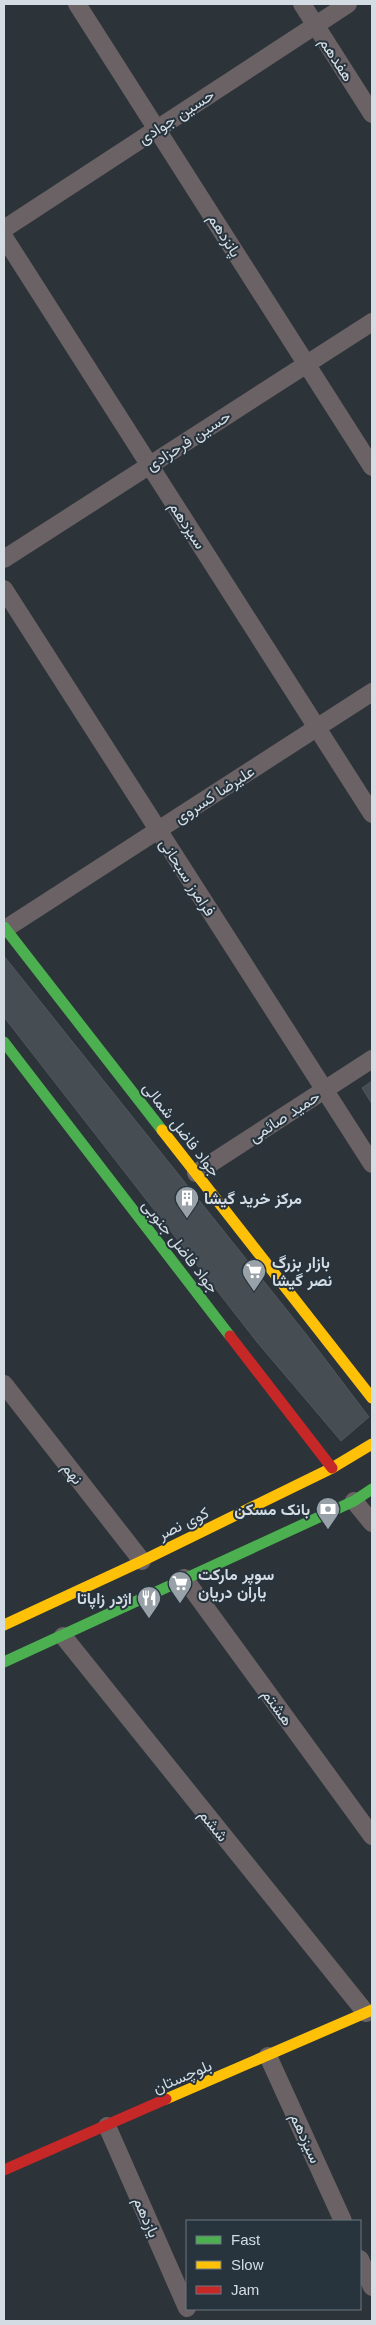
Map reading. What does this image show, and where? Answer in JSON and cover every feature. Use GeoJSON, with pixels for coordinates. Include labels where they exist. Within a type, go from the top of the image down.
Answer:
{"type":"FeatureCollection","features":[{"type":"Feature","properties":{"kind":"street","name":"پانزدهم"},"geometry":{"type":"LineString","coordinates":[[77,4],[372,467]]}},
{"type":"Feature","properties":{"kind":"street","name":"هفدهم"},"geometry":{"type":"LineString","coordinates":[[302,4],[372,114]]}},
{"type":"Feature","properties":{"kind":"street","name":"حسین جوادی"},"geometry":{"type":"LineString","coordinates":[[4,229],[348,4]]}},
{"type":"Feature","properties":{"kind":"street","name":"سیزدهم"},"geometry":{"type":"LineString","coordinates":[[4,237],[372,814]]}},
{"type":"Feature","properties":{"kind":"street","name":"حسین فرحزادی"},"geometry":{"type":"LineString","coordinates":[[4,558],[372,322]]}},
{"type":"Feature","properties":{"kind":"street","name":"فرامرز سبحانی"},"geometry":{"type":"LineString","coordinates":[[4,589],[372,1164]]}},
{"type":"Feature","properties":{"kind":"street","name":"علیرضا کسروی"},"geometry":{"type":"LineString","coordinates":[[4,928],[372,692]]}},
{"type":"Feature","properties":{"kind":"street","name":"جواد فاضل شمالی"},"geometry":{"type":"LineString","coordinates":[[4,928],[372,1398]]}},
{"type":"Feature","properties":{"kind":"street","name":"جواد فاضل جنوبی"},"geometry":{"type":"LineString","coordinates":[[4,1042],[332,1468]]}},
{"type":"Feature","properties":{"kind":"street","name":"حمید صائمی"},"geometry":{"type":"LineString","coordinates":[[196,1173],[372,1060]]}},
{"type":"Feature","properties":{"kind":"street","name":"نهم"},"geometry":{"type":"LineString","coordinates":[[4,1384],[142,1561]]}},
{"type":"Feature","properties":{"kind":"street","name":"کوی نصر"},"geometry":{"type":"LineString","coordinates":[[4,1625],[142,1561],[332,1468],[372,1444]]}},
{"type":"Feature","properties":{"kind":"street"},"geometry":{"type":"LineString","coordinates":[[4,1662],[354,1501],[372,1489]]}},
{"type":"Feature","properties":{"kind":"street"},"geometry":{"type":"LineString","coordinates":[[354,1501],[372,1523]]}},
{"type":"Feature","properties":{"kind":"street","name":"هشتم"},"geometry":{"type":"LineString","coordinates":[[184,1578],[372,1836]]}},
{"type":"Feature","properties":{"kind":"street","name":"ششم"},"geometry":{"type":"LineString","coordinates":[[63,1636],[369,2012]]}},
{"type":"Feature","properties":{"kind":"street","name":"بلوچستان"},"geometry":{"type":"LineString","coordinates":[[4,2170],[369,2012]]}},
{"type":"Feature","properties":{"kind":"street","name":"سیزدهم"},"geometry":{"type":"LineString","coordinates":[[268,2056],[343,2220]]}},
{"type":"Feature","properties":{"kind":"street","name":"یازدهم"},"geometry":{"type":"LineString","coordinates":[[107,2126],[186,2306]]}},
{"type":"Feature","properties":{"kind":"street"},"geometry":{"type":"LineString","coordinates":[[361,2261],[372,2286]]}},
{"type":"Feature","properties":{"kind":"building","name":"مرکز خرید گیشا"},"geometry":{"type":"Polygon","coordinates":[[[4,956],[306,1334],[369,1417],[341,1441],[257,1342],[4,1017],[4,956]]]}},
{"type":"Feature","properties":{"kind":"building"},"geometry":{"type":"Polygon","coordinates":[[[372,1081],[372,1104],[362,1088],[372,1081]]]}},
{"type":"Feature","properties":{"kind":"traffic: fast"},"geometry":{"type":"LineString","coordinates":[[4,927],[162,1130]]}},
{"type":"Feature","properties":{"kind":"traffic: fast"},"geometry":{"type":"LineString","coordinates":[[4,1042],[230,1336]]}},
{"type":"Feature","properties":{"kind":"traffic: fast"},"geometry":{"type":"LineString","coordinates":[[4,1662],[354,1501],[372,1489]]}},
{"type":"Feature","properties":{"kind":"traffic: slow"},"geometry":{"type":"LineString","coordinates":[[162,1130],[372,1398]]}},
{"type":"Feature","properties":{"kind":"traffic: slow"},"geometry":{"type":"LineString","coordinates":[[4,1625],[142,1561],[332,1468],[372,1444]]}},
{"type":"Feature","properties":{"kind":"traffic: slow"},"geometry":{"type":"LineString","coordinates":[[166,2099],[372,2010]]}},
{"type":"Feature","properties":{"kind":"traffic: jam"},"geometry":{"type":"LineString","coordinates":[[230,1336],[332,1468]]}},
{"type":"Feature","properties":{"kind":"traffic: jam"},"geometry":{"type":"LineString","coordinates":[[4,2170],[166,2099]]}},
{"type":"Feature","properties":{"kind":"place","name":"مرکز خرید گیشا"},"geometry":{"type":"Point","coordinates":[187,1219]}},
{"type":"Feature","properties":{"kind":"place","name":"بازار بزرگ نصر گیشا"},"geometry":{"type":"Point","coordinates":[254,1292]}},
{"type":"Feature","properties":{"kind":"place","name":"بانک مسکن"},"geometry":{"type":"Point","coordinates":[328,1530]}},
{"type":"Feature","properties":{"kind":"place","name":"سوپر مارکت یاران دریان"},"geometry":{"type":"Point","coordinates":[180,1604]}},
{"type":"Feature","properties":{"kind":"place","name":"اژدر زاپاتا"},"geometry":{"type":"Point","coordinates":[149,1619]}}]}
